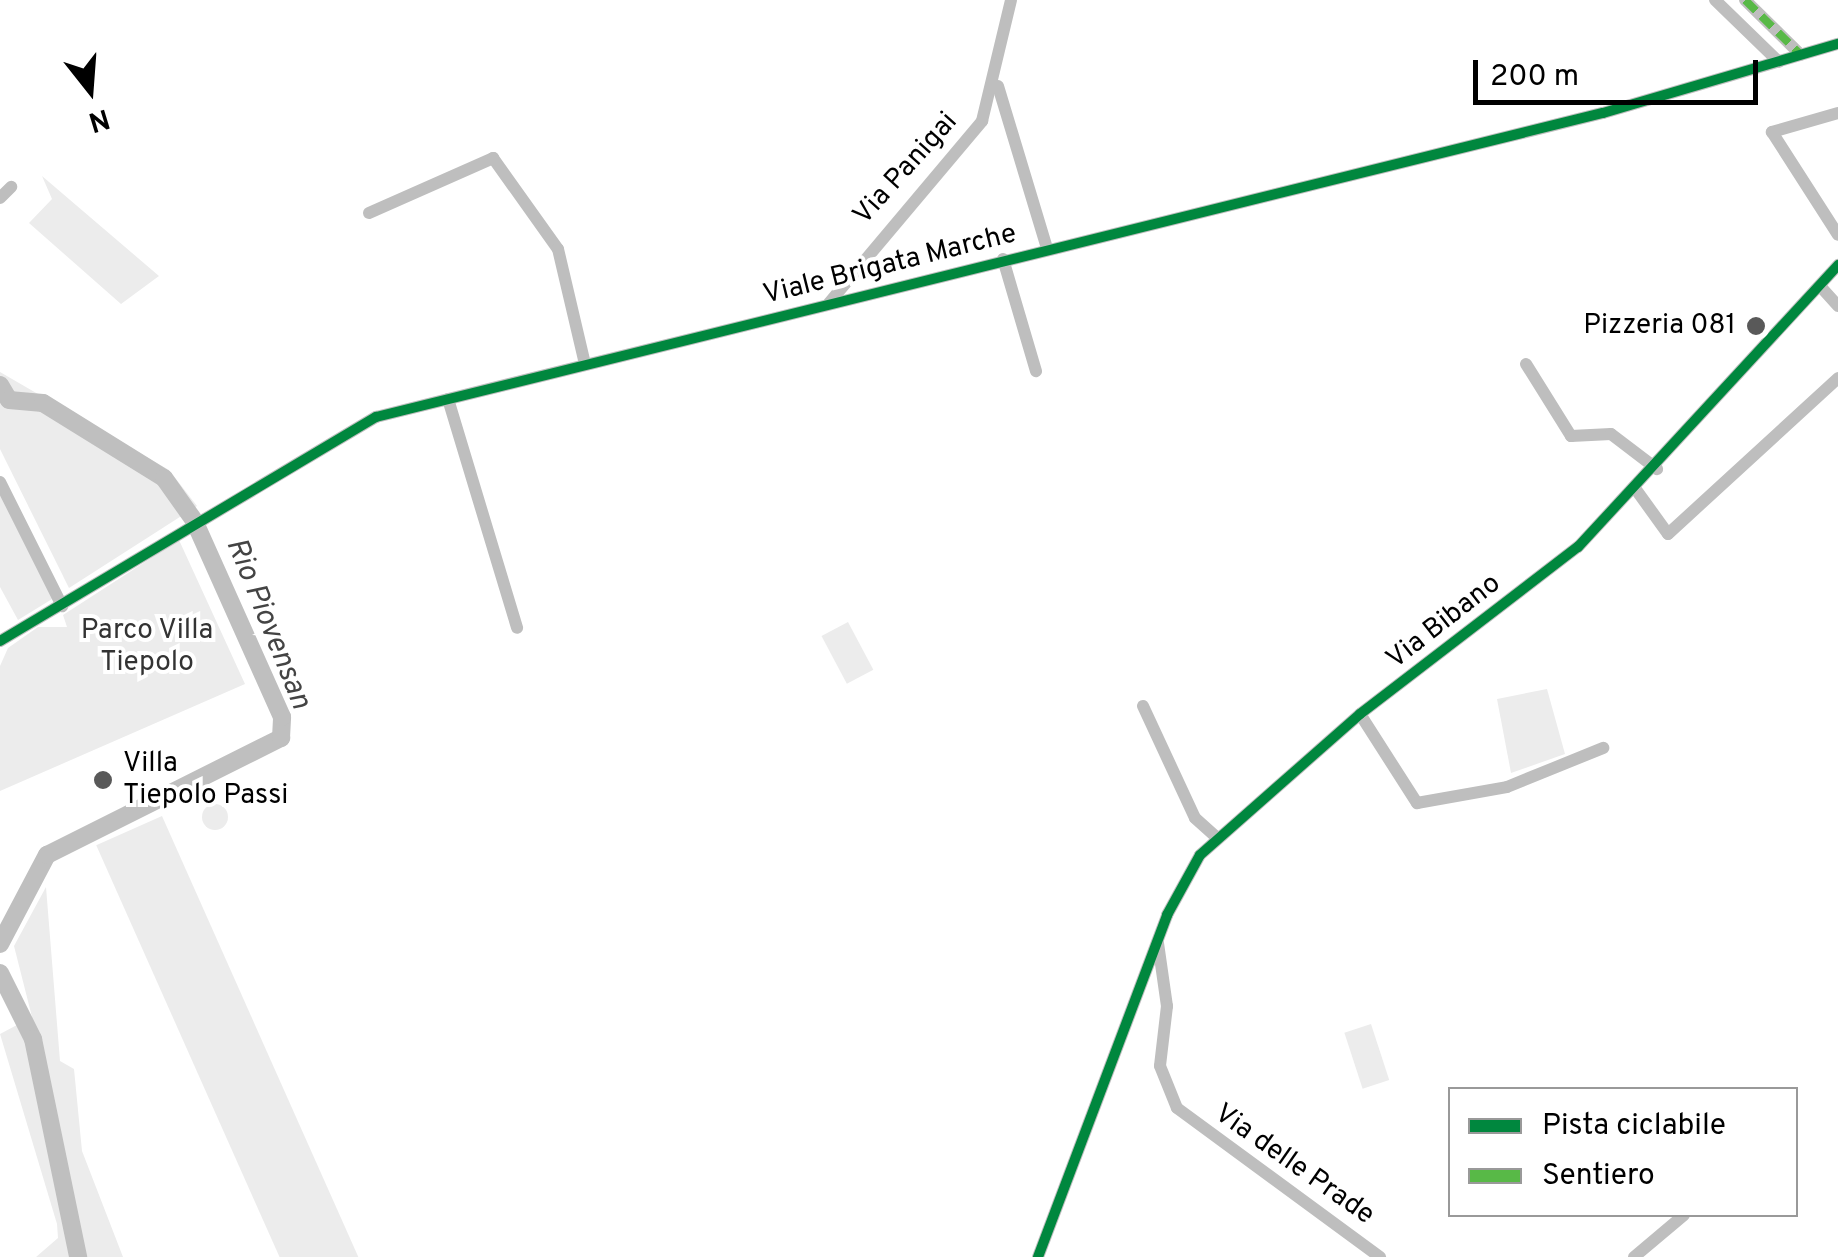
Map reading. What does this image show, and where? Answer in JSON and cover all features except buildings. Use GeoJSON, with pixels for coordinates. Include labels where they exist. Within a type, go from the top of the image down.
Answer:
{"type":"FeatureCollection","features":[{"type":"Feature","properties":{"kind":"street","name":"Via Panigai"},"geometry":{"type":"LineString","coordinates":[[830,304],[982,121],[1011,0]]}},
{"type":"Feature","properties":{"kind":"street"},"geometry":{"type":"LineString","coordinates":[[1715,0],[1779,62]]}},
{"type":"Feature","properties":{"kind":"street"},"geometry":{"type":"LineString","coordinates":[[1745,0],[1801,56]]}},
{"type":"Feature","properties":{"kind":"street","name":"Viale Brigata Marche"},"geometry":{"type":"LineString","coordinates":[[0,641],[344,429],[448,399],[1838,44]]}},
{"type":"Feature","properties":{"kind":"street","name":"Viale Brigata Marche"},"geometry":{"type":"LineString","coordinates":[[998,86],[1047,248]]}},
{"type":"Feature","properties":{"kind":"street"},"geometry":{"type":"LineString","coordinates":[[1838,114],[1772,132],[1838,235]]}},
{"type":"Feature","properties":{"kind":"street"},"geometry":{"type":"LineString","coordinates":[[369,214],[492,158],[558,249],[584,364]]}},
{"type":"Feature","properties":{"kind":"street"},"geometry":{"type":"LineString","coordinates":[[0,198],[11,187]]}},
{"type":"Feature","properties":{"kind":"street"},"geometry":{"type":"LineString","coordinates":[[1004,259],[1036,370]]}},
{"type":"Feature","properties":{"kind":"street","name":"Via Bibano"},"geometry":{"type":"LineString","coordinates":[[1038,1257],[1158,940],[1184,880],[1217,838],[1360,714],[1636,491],[1838,265]]}},
{"type":"Feature","properties":{"kind":"street"},"geometry":{"type":"LineString","coordinates":[[1820,286],[1838,306]]}},
{"type":"Feature","properties":{"kind":"street"},"geometry":{"type":"LineString","coordinates":[[1526,364],[1572,436],[1611,434],[1657,469]]}},
{"type":"Feature","properties":{"kind":"street"},"geometry":{"type":"LineString","coordinates":[[1636,491],[1668,534],[1838,378]]}},
{"type":"Feature","properties":{"kind":"street"},"geometry":{"type":"LineString","coordinates":[[448,399],[517,628]]}},
{"type":"Feature","properties":{"kind":"street"},"geometry":{"type":"LineString","coordinates":[[0,482],[62,606]]}},
{"type":"Feature","properties":{"kind":"street"},"geometry":{"type":"LineString","coordinates":[[1144,706],[1195,818],[1217,838]]}},
{"type":"Feature","properties":{"kind":"street"},"geometry":{"type":"LineString","coordinates":[[1360,714],[1417,803],[1506,787],[1603,748]]}},
{"type":"Feature","properties":{"kind":"street","name":"Via delle Prade"},"geometry":{"type":"LineString","coordinates":[[1158,940],[1167,1006],[1160,1066],[1178,1108],[1380,1257]]}},
{"type":"Feature","properties":{"kind":"street"},"geometry":{"type":"LineString","coordinates":[[1634,1257],[1682,1217]]}},
{"type":"Feature","properties":{"kind":"green space"},"geometry":{"type":"Polygon","coordinates":[[[42,176],[159,276],[121,304],[29,223],[52,199],[42,176]]]}},
{"type":"Feature","properties":{"kind":"green space"},"geometry":{"type":"Polygon","coordinates":[[[0,372],[169,470],[197,506],[69,588],[0,449],[0,372]]]}},
{"type":"Feature","properties":{"kind":"green space"},"geometry":{"type":"Polygon","coordinates":[[[0,484],[57,596],[18,620],[0,587],[0,484]]]}},
{"type":"Feature","properties":{"kind":"green space","name":"Parco Villa Tiepolo"},"geometry":{"type":"Polygon","coordinates":[[[179,540],[245,684],[0,791],[0,666],[8,648],[38,627],[67,627],[63,615],[179,540]]]}},
{"type":"Feature","properties":{"kind":"green space"},"geometry":{"type":"Polygon","coordinates":[[[848,622],[873,670],[847,684],[822,636],[848,622]]]}},
{"type":"Feature","properties":{"kind":"green space"},"geometry":{"type":"Polygon","coordinates":[[[1547,689],[1565,754],[1511,773],[1497,699],[1547,689]]]}},
{"type":"Feature","properties":{"kind":"green space"},"geometry":{"type":"Polygon","coordinates":[[[215,804],[224,808],[228,817],[224,826],[215,830],[206,826],[202,817],[206,808],[215,804]]]}},
{"type":"Feature","properties":{"kind":"green space"},"geometry":{"type":"Polygon","coordinates":[[[162,816],[358,1257],[280,1257],[96,845],[162,816]]]}},
{"type":"Feature","properties":{"kind":"green space"},"geometry":{"type":"Polygon","coordinates":[[[46,887],[60,1061],[74,1069],[82,1151],[123,1257],[36,1257],[58,1238],[57,1224],[0,1034],[32,1017],[14,946],[46,887]]]}},
{"type":"Feature","properties":{"kind":"green space"},"geometry":{"type":"Polygon","coordinates":[[[1371,1024],[1389,1080],[1363,1089],[1344,1033],[1371,1024]]]}},
{"type":"Feature","properties":{"kind":"waterway","name":"Rio Piovensan"},"geometry":{"type":"LineString","coordinates":[[0,385],[9,400],[43,403],[164,478],[193,519]]}},
{"type":"Feature","properties":{"kind":"waterway","name":"Rio Piovensan"},"geometry":{"type":"LineString","coordinates":[[0,944],[47,855],[281,738],[282,717],[198,529]]}},
{"type":"Feature","properties":{"kind":"waterway","name":"Rio Piovensan"},"geometry":{"type":"LineString","coordinates":[[0,973],[33,1039],[78,1257]]}},
{"type":"Feature","properties":{"kind":"marked path"},"geometry":{"type":"LineString","coordinates":[[1745,0],[1801,55]]}},
{"type":"Feature","properties":{"kind":"cycle path"},"geometry":{"type":"LineString","coordinates":[[0,641],[376,417],[1603,113],[1838,44]]}},
{"type":"Feature","properties":{"kind":"cycle path"},"geometry":{"type":"LineString","coordinates":[[1038,1257],[1167,915],[1200,855],[1360,714],[1578,547],[1838,265]]}},
{"type":"Feature","properties":{"kind":"place","name":"Pizzeria 081"},"geometry":{"type":"Point","coordinates":[1756,326]}},
{"type":"Feature","properties":{"kind":"place","name":"Villa Tiepolo Passi"},"geometry":{"type":"Point","coordinates":[103,780]}}]}
